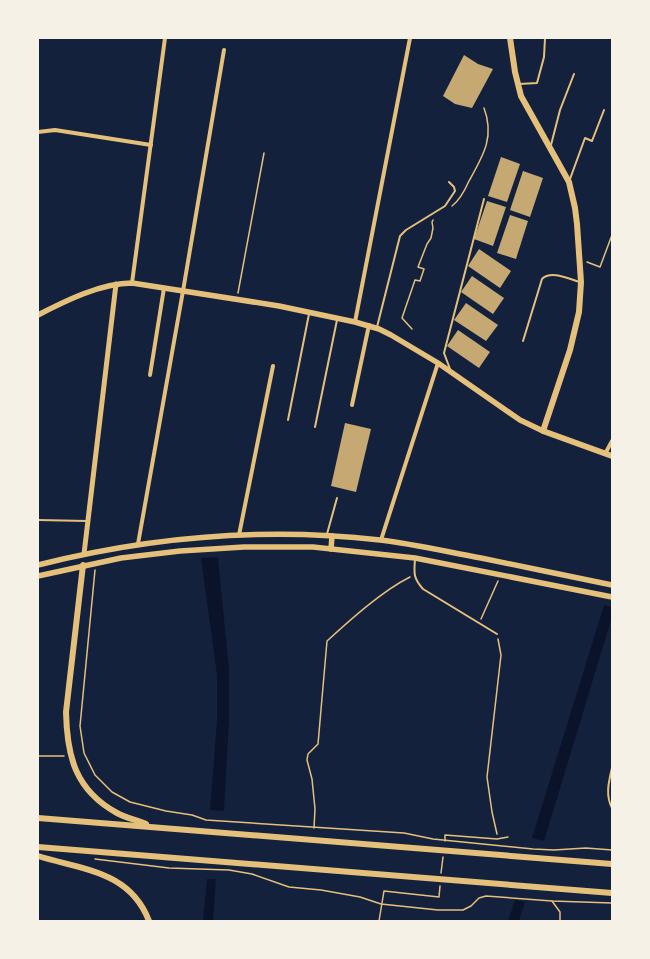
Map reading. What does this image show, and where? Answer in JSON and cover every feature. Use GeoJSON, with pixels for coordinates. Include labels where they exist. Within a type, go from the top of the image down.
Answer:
{"type":"FeatureCollection","features":[{"type":"Feature","properties":{"kind":"main road"},"geometry":{"type":"LineString","coordinates":[[510,38],[517,84],[528,109],[568,182],[575,208],[581,297],[576,329],[543,431]]}},
{"type":"Feature","properties":{"kind":"main road"},"geometry":{"type":"LineString","coordinates":[[38,315],[90,292],[116,284],[132,283],[278,306],[369,325],[391,335],[438,364],[520,420],[543,431],[612,456]]}},
{"type":"Feature","properties":{"kind":"main road"},"geometry":{"type":"LineString","coordinates":[[329,536],[331,549]]}},
{"type":"Feature","properties":{"kind":"main road"},"geometry":{"type":"LineString","coordinates":[[38,565],[84,554],[138,544],[207,537],[329,536],[381,540],[441,550],[612,585]]}},
{"type":"Feature","properties":{"kind":"main road"},"geometry":{"type":"LineString","coordinates":[[38,576],[83,565],[121,558],[180,551],[244,547],[313,547],[415,558],[612,597]]}},
{"type":"Feature","properties":{"kind":"main road"},"geometry":{"type":"LineString","coordinates":[[84,554],[66,712],[70,755],[79,778],[91,793],[103,804],[118,813],[153,827]]}},
{"type":"Feature","properties":{"kind":"main road"},"geometry":{"type":"LineString","coordinates":[[38,818],[612,864]]}},
{"type":"Feature","properties":{"kind":"main road"},"geometry":{"type":"LineString","coordinates":[[38,847],[612,892]]}},
{"type":"Feature","properties":{"kind":"main road"},"geometry":{"type":"LineString","coordinates":[[38,856],[104,874],[119,883],[134,895],[145,909],[149,921]]}},
{"type":"Feature","properties":{"kind":"street"},"geometry":{"type":"LineString","coordinates":[[132,283],[165,38]]}},
{"type":"Feature","properties":{"kind":"street"},"geometry":{"type":"LineString","coordinates":[[355,322],[410,38]]}},
{"type":"Feature","properties":{"kind":"street"},"geometry":{"type":"LineString","coordinates":[[138,544],[224,50]]}},
{"type":"Feature","properties":{"kind":"street"},"geometry":{"type":"LineString","coordinates":[[38,132],[55,130],[151,145]]}},
{"type":"Feature","properties":{"kind":"street"},"geometry":{"type":"LineString","coordinates":[[84,554],[116,284]]}},
{"type":"Feature","properties":{"kind":"street"},"geometry":{"type":"LineString","coordinates":[[150,375],[164,288]]}},
{"type":"Feature","properties":{"kind":"street"},"geometry":{"type":"LineString","coordinates":[[352,405],[369,325]]}},
{"type":"Feature","properties":{"kind":"street"},"geometry":{"type":"LineString","coordinates":[[381,540],[438,364]]}},
{"type":"Feature","properties":{"kind":"street"},"geometry":{"type":"LineString","coordinates":[[239,536],[273,366]]}},
{"type":"Feature","properties":{"kind":"street"},"geometry":{"type":"LineString","coordinates":[[605,454],[612,441]]}},
{"type":"Feature","properties":{"kind":"lane"},"geometry":{"type":"LineString","coordinates":[[517,84],[537,83],[544,57],[545,38]]}},
{"type":"Feature","properties":{"kind":"lane"},"geometry":{"type":"LineString","coordinates":[[550,147],[560,110],[574,74]]}},
{"type":"Feature","properties":{"kind":"lane"},"geometry":{"type":"LineString","coordinates":[[568,182],[585,138],[592,141],[604,110]]}},
{"type":"Feature","properties":{"kind":"lane"},"geometry":{"type":"LineString","coordinates":[[376,328],[400,236],[406,230],[446,206],[455,191],[450,182]]}},
{"type":"Feature","properties":{"kind":"lane"},"geometry":{"type":"LineString","coordinates":[[452,374],[444,353],[484,199]]}},
{"type":"Feature","properties":{"kind":"lane"},"geometry":{"type":"LineString","coordinates":[[523,341],[542,279],[550,274],[581,282]]}},
{"type":"Feature","properties":{"kind":"lane"},"geometry":{"type":"LineString","coordinates":[[288,420],[309,313]]}},
{"type":"Feature","properties":{"kind":"lane"},"geometry":{"type":"LineString","coordinates":[[315,427],[337,318]]}},
{"type":"Feature","properties":{"kind":"lane"},"geometry":{"type":"LineString","coordinates":[[329,536],[338,498]]}},
{"type":"Feature","properties":{"kind":"lane"},"geometry":{"type":"LineString","coordinates":[[38,520],[88,521]]}},
{"type":"Feature","properties":{"kind":"lane"},"geometry":{"type":"LineString","coordinates":[[415,558],[414,575],[423,589],[497,634]]}},
{"type":"Feature","properties":{"kind":"lane"},"geometry":{"type":"LineString","coordinates":[[612,768],[608,784],[608,801],[612,808]]}},
{"type":"Feature","properties":{"kind":"path"},"geometry":{"type":"LineString","coordinates":[[236,300],[264,153]]}},
{"type":"Feature","properties":{"kind":"path"},"geometry":{"type":"LineString","coordinates":[[579,260],[600,267],[612,235]]}},
{"type":"Feature","properties":{"kind":"path"},"geometry":{"type":"LineString","coordinates":[[412,329],[402,318],[415,280],[420,281],[424,269],[418,267]]}},
{"type":"Feature","properties":{"kind":"path"},"geometry":{"type":"LineString","coordinates":[[95,568],[80,726],[84,753],[95,775],[112,792],[130,802],[166,811],[192,814],[206,820],[404,833],[434,839],[533,849],[554,850],[586,848],[612,850]]}},
{"type":"Feature","properties":{"kind":"path"},"geometry":{"type":"LineString","coordinates":[[314,828],[315,809],[312,779],[307,760],[308,754],[318,744],[327,641],[395,584],[414,575]]}},
{"type":"Feature","properties":{"kind":"path"},"geometry":{"type":"LineString","coordinates":[[479,623],[500,575]]}},
{"type":"Feature","properties":{"kind":"path"},"geometry":{"type":"LineString","coordinates":[[497,634],[501,655],[487,778],[497,834]]}},
{"type":"Feature","properties":{"kind":"path"},"geometry":{"type":"LineString","coordinates":[[79,754],[84,753]]}},
{"type":"Feature","properties":{"kind":"path"},"geometry":{"type":"LineString","coordinates":[[38,756],[66,756]]}},
{"type":"Feature","properties":{"kind":"path"},"geometry":{"type":"LineString","coordinates":[[445,842],[446,835],[498,839],[508,837]]}},
{"type":"Feature","properties":{"kind":"path"},"geometry":{"type":"LineString","coordinates":[[441,874],[444,850]]}},
{"type":"Feature","properties":{"kind":"path"},"geometry":{"type":"LineString","coordinates":[[94,859],[169,868],[229,870],[252,874],[289,887],[321,890],[360,897],[381,904],[438,910],[463,910],[471,906],[479,898],[486,896],[552,901],[612,903]]}},
{"type":"Feature","properties":{"kind":"path"},"geometry":{"type":"LineString","coordinates":[[378,921],[384,891],[439,897],[440,881]]}},
{"type":"Feature","properties":{"kind":"path"},"geometry":{"type":"LineString","coordinates":[[552,901],[560,912],[560,921]]}},
{"type":"Feature","properties":{"kind":"water"},"geometry":{"type":"Polygon","coordinates":[[[218,557],[229,670],[229,720],[224,811],[210,810],[217,721],[217,675],[201,558],[218,557]]]}},
{"type":"Feature","properties":{"kind":"water"},"geometry":{"type":"Polygon","coordinates":[[[604,605],[612,607],[612,617],[544,841],[532,838],[604,605]]]}},
{"type":"Feature","properties":{"kind":"water"},"geometry":{"type":"Polygon","coordinates":[[[207,879],[216,879],[213,921],[203,921],[207,879]]]}},
{"type":"Feature","properties":{"kind":"water"},"geometry":{"type":"Polygon","coordinates":[[[515,900],[525,902],[519,921],[508,921],[515,900]]]}},
{"type":"Feature","properties":{"kind":"building"},"geometry":{"type":"Polygon","coordinates":[[[464,55],[478,64],[493,69],[472,108],[455,104],[443,96],[464,55]]]}},
{"type":"Feature","properties":{"kind":"building"},"geometry":{"type":"Polygon","coordinates":[[[501,157],[520,164],[507,202],[488,196],[501,157]]]}},
{"type":"Feature","properties":{"kind":"building"},"geometry":{"type":"Polygon","coordinates":[[[523,171],[543,178],[530,217],[510,210],[523,171]]]}},
{"type":"Feature","properties":{"kind":"building"},"geometry":{"type":"Polygon","coordinates":[[[487,201],[506,207],[493,246],[474,239],[487,201]]]}},
{"type":"Feature","properties":{"kind":"building"},"geometry":{"type":"Polygon","coordinates":[[[510,215],[528,221],[516,259],[497,253],[510,215]]]}},
{"type":"Feature","properties":{"kind":"building"},"geometry":{"type":"Polygon","coordinates":[[[479,249],[511,271],[500,288],[468,266],[479,249]]]}},
{"type":"Feature","properties":{"kind":"building"},"geometry":{"type":"Polygon","coordinates":[[[472,276],[504,298],[493,314],[461,292],[472,276]]]}},
{"type":"Feature","properties":{"kind":"building"},"geometry":{"type":"Polygon","coordinates":[[[466,303],[498,325],[486,341],[454,320],[466,303]]]}},
{"type":"Feature","properties":{"kind":"building"},"geometry":{"type":"Polygon","coordinates":[[[458,330],[490,352],[479,368],[447,346],[458,330]]]}},
{"type":"Feature","properties":{"kind":"building"},"geometry":{"type":"Polygon","coordinates":[[[345,423],[371,429],[356,492],[331,486],[345,423]]]}}]}
